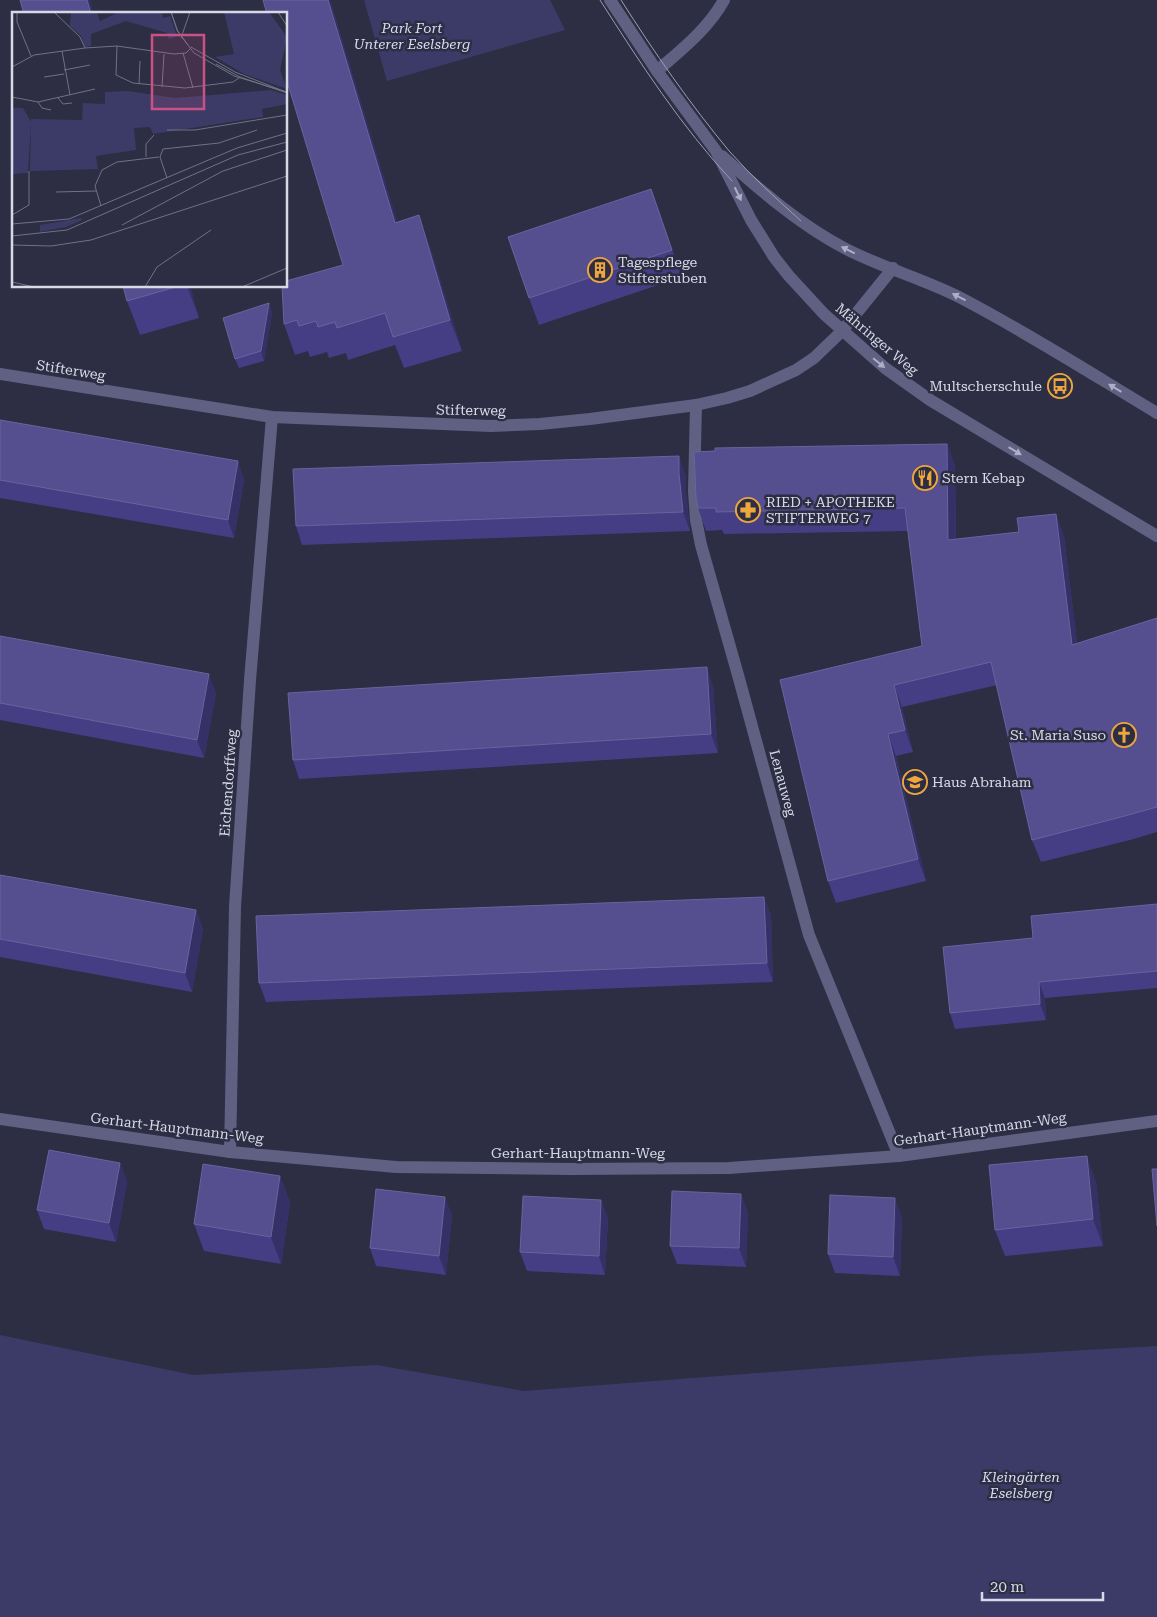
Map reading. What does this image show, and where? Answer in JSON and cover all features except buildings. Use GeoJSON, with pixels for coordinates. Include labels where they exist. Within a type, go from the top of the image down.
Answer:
{"type":"FeatureCollection","features":[{"type":"Feature","properties":{"kind":"street","name":"Mähringer Weg"},"geometry":{"type":"LineString","coordinates":[[610,0],[657,71],[716,151],[751,220],[774,257],[807,297],[842,332],[885,368],[930,400],[1157,536]]}},
{"type":"Feature","properties":{"kind":"street"},"geometry":{"type":"LineString","coordinates":[[657,71],[700,33],[716,14],[724,0]]}},
{"type":"Feature","properties":{"kind":"street","name":"Mähringer Weg"},"geometry":{"type":"LineString","coordinates":[[716,151],[760,190],[824,237],[848,250],[937,286],[967,301],[1157,413]]}},
{"type":"Feature","properties":{"kind":"street","name":"Stifterweg"},"geometry":{"type":"LineString","coordinates":[[0,374],[272,418],[491,426],[590,420],[696,405],[750,391],[796,370],[814,358],[842,332],[893,268]]}},
{"type":"Feature","properties":{"kind":"street","name":"Lenauweg"},"geometry":{"type":"LineString","coordinates":[[696,405],[694,491],[696,520],[701,544],[809,935],[899,1156]]}},
{"type":"Feature","properties":{"kind":"street","name":"Eichendorffweg"},"geometry":{"type":"LineString","coordinates":[[230,1152],[235,907],[250,680],[272,418]]}},
{"type":"Feature","properties":{"kind":"street","name":"Gerhart-Hauptmann-Weg"},"geometry":{"type":"LineString","coordinates":[[0,1119],[230,1152],[396,1167],[570,1169],[730,1168],[899,1156],[1157,1120]]}},
{"type":"Feature","properties":{"kind":"green space","name":"Park Fort Unterer Eselsberg"},"geometry":{"type":"Polygon","coordinates":[[[364,0],[550,0],[565,30],[387,81],[364,0]]]}},
{"type":"Feature","properties":{"kind":"green space","name":"Kleingärten Eselsberg"},"geometry":{"type":"Polygon","coordinates":[[[0,1335],[193,1375],[377,1365],[524,1391],[979,1356],[1157,1346],[1157,1617],[0,1617],[0,1335]]]}},
{"type":"Feature","properties":{"kind":"tram line"},"geometry":{"type":"LineString","coordinates":[[600,0],[678,116],[732,181]]}},
{"type":"Feature","properties":{"kind":"tram line"},"geometry":{"type":"LineString","coordinates":[[621,0],[673,78],[715,134],[747,170],[801,221]]}},
{"type":"Feature","properties":{"kind":"place","name":"Tagespflege Stifterstuben"},"geometry":{"type":"Point","coordinates":[600,270]}},
{"type":"Feature","properties":{"kind":"place","name":"Multscherschule"},"geometry":{"type":"Point","coordinates":[1060,386]}},
{"type":"Feature","properties":{"kind":"place","name":"Stern Kebap"},"geometry":{"type":"Point","coordinates":[925,478]}},
{"type":"Feature","properties":{"kind":"place","name":"RIED + APOTHEKE STIFTERWEG 7"},"geometry":{"type":"Point","coordinates":[748,510]}},
{"type":"Feature","properties":{"kind":"place","name":"St. Maria Suso"},"geometry":{"type":"Point","coordinates":[1124,735]}},
{"type":"Feature","properties":{"kind":"place","name":"Haus Abraham"},"geometry":{"type":"Point","coordinates":[915,782]}}]}
